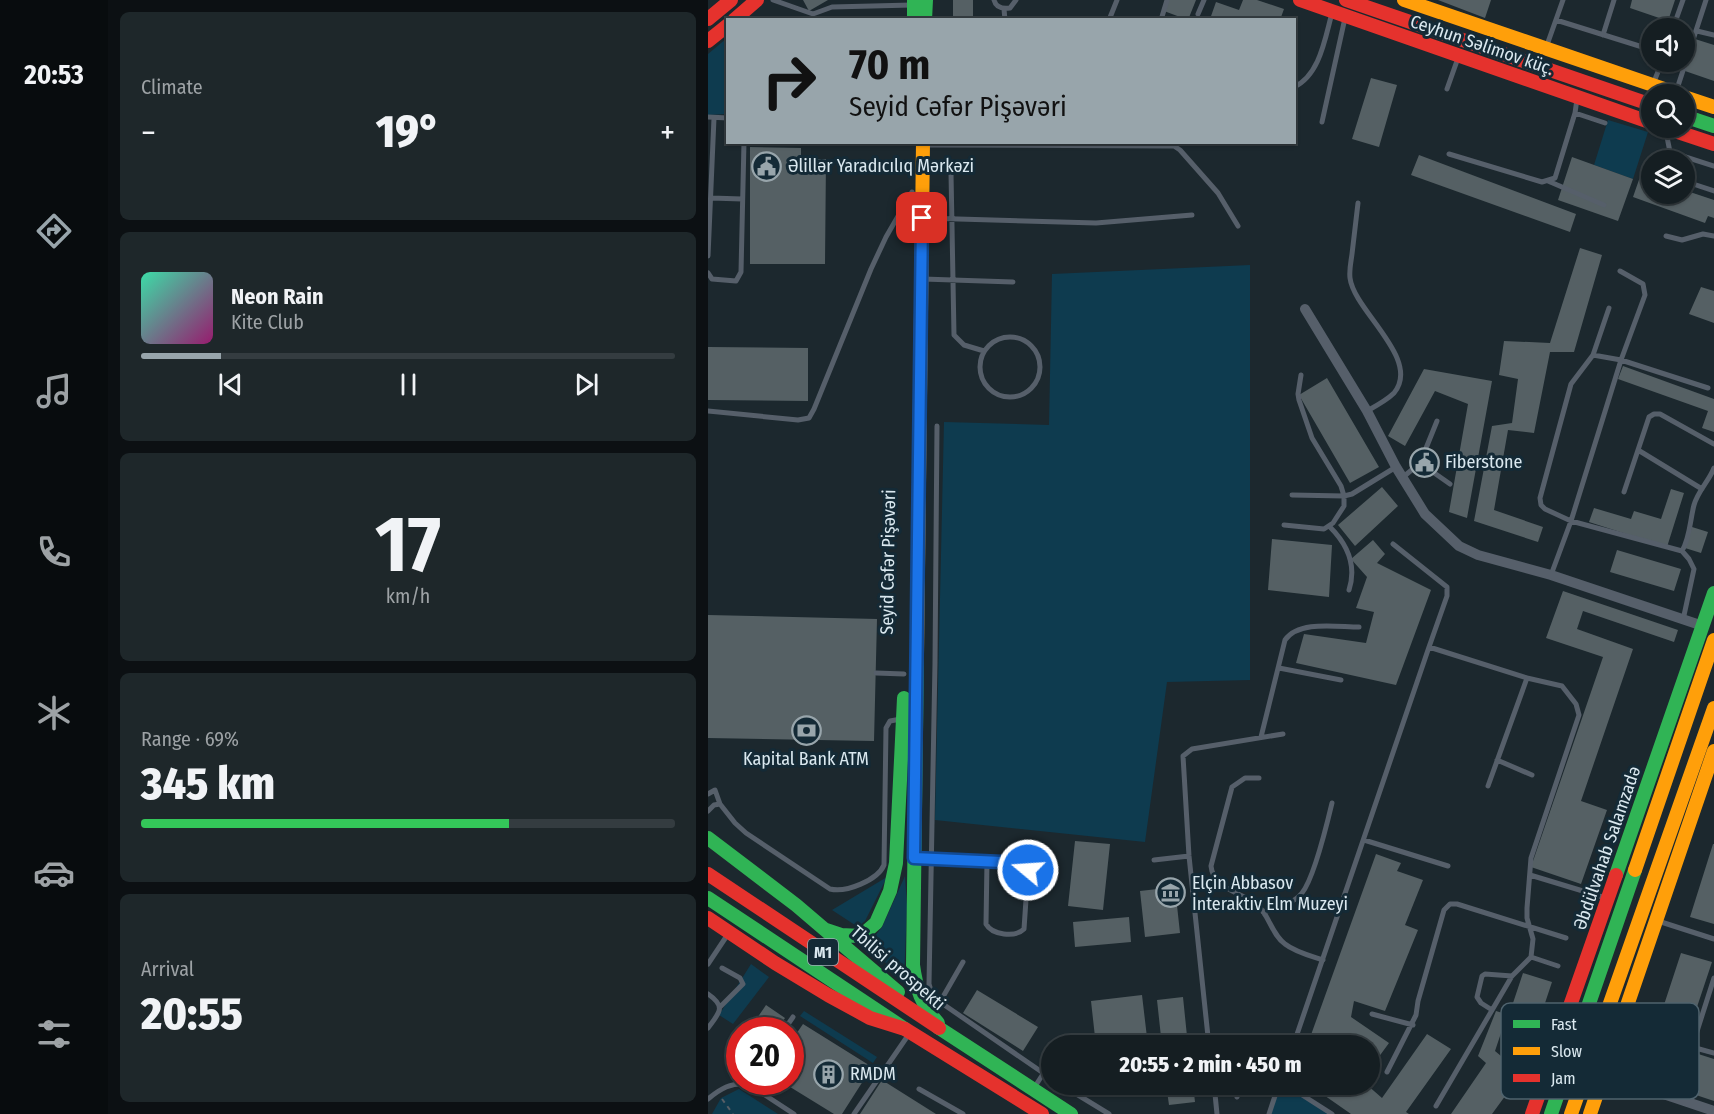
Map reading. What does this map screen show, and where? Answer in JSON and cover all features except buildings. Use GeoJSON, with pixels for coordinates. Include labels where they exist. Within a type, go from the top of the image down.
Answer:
{"type":"FeatureCollection","features":[{"type":"Feature","properties":{"kind":"main road"},"geometry":{"type":"LineString","coordinates":[[708,20],[731,0]]}},
{"type":"Feature","properties":{"kind":"main road"},"geometry":{"type":"LineString","coordinates":[[736,18],[757,0]]}},
{"type":"Feature","properties":{"kind":"main road","name":"Ceyhun Səlimov küç."},"geometry":{"type":"LineString","coordinates":[[1300,0],[1641,119]]}},
{"type":"Feature","properties":{"kind":"main road","name":"Ceyhun Səlimov küç."},"geometry":{"type":"LineString","coordinates":[[1346,0],[1641,101]]}},
{"type":"Feature","properties":{"kind":"main road","name":"Ceyhun Səlimov küç."},"geometry":{"type":"LineString","coordinates":[[1404,0],[1647,84]]}},
{"type":"Feature","properties":{"kind":"main road"},"geometry":{"type":"LineString","coordinates":[[914,18],[918,2]]}},
{"type":"Feature","properties":{"kind":"main road"},"geometry":{"type":"LineString","coordinates":[[918,2],[924,18]]}},
{"type":"Feature","properties":{"kind":"main road"},"geometry":{"type":"LineString","coordinates":[[708,41],[726,27]]}},
{"type":"Feature","properties":{"kind":"main road"},"geometry":{"type":"LineString","coordinates":[[1458,56],[1513,58]]}},
{"type":"Feature","properties":{"kind":"main road","name":"Ceyhun Səlimov küç."},"geometry":{"type":"LineString","coordinates":[[1695,100],[1714,106]]}},
{"type":"Feature","properties":{"kind":"main road"},"geometry":{"type":"LineString","coordinates":[[1695,120],[1714,126]]}},
{"type":"Feature","properties":{"kind":"main road"},"geometry":{"type":"LineString","coordinates":[[1695,138],[1714,144]]}},
{"type":"Feature","properties":{"kind":"main road","name":"Seyid Cəfər Pişəvəri"},"geometry":{"type":"LineString","coordinates":[[826,930],[853,937],[861,936],[870,930],[876,923],[894,880],[897,863],[897,815],[904,719],[912,192],[920,144]]}},
{"type":"Feature","properties":{"kind":"main road","name":"Seyid Cəfər Pişəvəri"},"geometry":{"type":"LineString","coordinates":[[920,144],[922,218],[913,965],[917,990],[930,1015],[952,1036]]}},
{"type":"Feature","properties":{"kind":"main road","name":"Əbdülvahab Salamzadə"},"geometry":{"type":"LineString","coordinates":[[1571,1003],[1714,593]]}},
{"type":"Feature","properties":{"kind":"main road","name":"Əbdülvahab Salamzadə"},"geometry":{"type":"LineString","coordinates":[[1589,1003],[1714,640]]}},
{"type":"Feature","properties":{"kind":"main road"},"geometry":{"type":"LineString","coordinates":[[1694,652],[1698,686]]}},
{"type":"Feature","properties":{"kind":"main road"},"geometry":{"type":"LineString","coordinates":[[1610,1003],[1714,708]]}},
{"type":"Feature","properties":{"kind":"main road"},"geometry":{"type":"LineString","coordinates":[[1629,1003],[1714,751]]}},
{"type":"Feature","properties":{"kind":"main road"},"geometry":{"type":"LineString","coordinates":[[897,815],[914,815]]}},
{"type":"Feature","properties":{"kind":"main road","name":"Tbilisi prospekti"},"geometry":{"type":"LineString","coordinates":[[708,838],[826,930],[939,1028],[1071,1114]]}},
{"type":"Feature","properties":{"kind":"main road","name":"M1"},"geometry":{"type":"LineString","coordinates":[[708,874],[939,1028]]}},
{"type":"Feature","properties":{"kind":"main road","name":"M1"},"geometry":{"type":"LineString","coordinates":[[708,898],[907,1031]]}},
{"type":"Feature","properties":{"kind":"main road"},"geometry":{"type":"LineString","coordinates":[[708,918],[798,978],[857,1013],[907,1031],[1041,1114]]}},
{"type":"Feature","properties":{"kind":"main road","name":"Əbdülvahab Salamzadə"},"geometry":{"type":"LineString","coordinates":[[1532,1114],[1537,1099]]}},
{"type":"Feature","properties":{"kind":"main road","name":"Əbdülvahab Salamzadə"},"geometry":{"type":"LineString","coordinates":[[1551,1114],[1556,1099]]}},
{"type":"Feature","properties":{"kind":"main road"},"geometry":{"type":"LineString","coordinates":[[1571,1114],[1576,1099]]}},
{"type":"Feature","properties":{"kind":"main road"},"geometry":{"type":"LineString","coordinates":[[1590,1114],[1595,1099]]}},
{"type":"Feature","properties":{"kind":"street"},"geometry":{"type":"LineString","coordinates":[[1305,309],[1367,411],[1402,478],[1425,514],[1459,546],[1478,555],[1551,575],[1702,626]]}},
{"type":"Feature","properties":{"kind":"street"},"geometry":{"type":"LineString","coordinates":[[1678,1099],[1714,1111]]}},
{"type":"Feature","properties":{"kind":"lane"},"geometry":{"type":"LineString","coordinates":[[994,0],[999,7],[1004,9],[1010,8],[1016,0]]}},
{"type":"Feature","properties":{"kind":"lane"},"geometry":{"type":"LineString","coordinates":[[1110,18],[1117,0]]}},
{"type":"Feature","properties":{"kind":"lane"},"geometry":{"type":"LineString","coordinates":[[1162,18],[1167,0]]}},
{"type":"Feature","properties":{"kind":"lane"},"geometry":{"type":"LineString","coordinates":[[1198,14],[1204,0]]}},
{"type":"Feature","properties":{"kind":"lane"},"geometry":{"type":"LineString","coordinates":[[1545,50],[1563,0]]}},
{"type":"Feature","properties":{"kind":"lane"},"geometry":{"type":"LineString","coordinates":[[1603,35],[1614,0]]}},
{"type":"Feature","properties":{"kind":"lane"},"geometry":{"type":"LineString","coordinates":[[1677,18],[1683,0]]}},
{"type":"Feature","properties":{"kind":"lane"},"geometry":{"type":"LineString","coordinates":[[1682,84],[1706,0]]}},
{"type":"Feature","properties":{"kind":"lane"},"geometry":{"type":"LineString","coordinates":[[778,1],[813,14],[832,7],[918,2]]}},
{"type":"Feature","properties":{"kind":"lane"},"geometry":{"type":"LineString","coordinates":[[1004,9],[1005,18]]}},
{"type":"Feature","properties":{"kind":"lane"},"geometry":{"type":"LineString","coordinates":[[1296,86],[1301,84],[1310,73],[1339,14]]}},
{"type":"Feature","properties":{"kind":"lane"},"geometry":{"type":"LineString","coordinates":[[1322,122],[1339,14]]}},
{"type":"Feature","properties":{"kind":"lane"},"geometry":{"type":"LineString","coordinates":[[1556,20],[1641,47]]}},
{"type":"Feature","properties":{"kind":"lane"},"geometry":{"type":"LineString","coordinates":[[1696,31],[1714,35]]}},
{"type":"Feature","properties":{"kind":"lane"},"geometry":{"type":"LineString","coordinates":[[1447,89],[1458,56]]}},
{"type":"Feature","properties":{"kind":"lane"},"geometry":{"type":"LineString","coordinates":[[1449,154],[1542,182],[1555,178],[1575,113],[1577,98]]}},
{"type":"Feature","properties":{"kind":"lane"},"geometry":{"type":"LineString","coordinates":[[1575,113],[1605,123]]}},
{"type":"Feature","properties":{"kind":"lane"},"geometry":{"type":"LineString","coordinates":[[708,256],[711,118]]}},
{"type":"Feature","properties":{"kind":"lane"},"geometry":{"type":"LineString","coordinates":[[1667,138],[1670,152],[1714,166]]}},
{"type":"Feature","properties":{"kind":"lane"},"geometry":{"type":"LineString","coordinates":[[708,273],[712,279],[736,281],[739,277],[744,144]]}},
{"type":"Feature","properties":{"kind":"lane"},"geometry":{"type":"LineString","coordinates":[[959,144],[1076,147],[1174,146],[1218,193],[1238,226]]}},
{"type":"Feature","properties":{"kind":"lane"},"geometry":{"type":"LineString","coordinates":[[951,173],[954,335],[963,345],[984,351]]}},
{"type":"Feature","properties":{"kind":"lane"},"geometry":{"type":"LineString","coordinates":[[1548,181],[1604,205]]}},
{"type":"Feature","properties":{"kind":"lane"},"geometry":{"type":"LineString","coordinates":[[1695,185],[1714,191]]}},
{"type":"Feature","properties":{"kind":"lane"},"geometry":{"type":"LineString","coordinates":[[708,411],[798,420],[809,418],[886,237],[912,192]]}},
{"type":"Feature","properties":{"kind":"lane"},"geometry":{"type":"LineString","coordinates":[[711,198],[742,199]]}},
{"type":"Feature","properties":{"kind":"lane"},"geometry":{"type":"LineString","coordinates":[[1358,203],[1350,278],[1366,310],[1390,343],[1401,369],[1401,381],[1393,394],[1367,411]]}},
{"type":"Feature","properties":{"kind":"lane"},"geometry":{"type":"LineString","coordinates":[[922,218],[1096,223],[1192,215]]}},
{"type":"Feature","properties":{"kind":"lane"},"geometry":{"type":"LineString","coordinates":[[1666,236],[1682,240],[1703,234],[1714,236]]}},
{"type":"Feature","properties":{"kind":"lane"},"geometry":{"type":"LineString","coordinates":[[1551,575],[1571,521],[1621,360],[1646,290],[1644,284],[1620,271]]}},
{"type":"Feature","properties":{"kind":"lane"},"geometry":{"type":"LineString","coordinates":[[921,279],[1013,282]]}},
{"type":"Feature","properties":{"kind":"lane"},"geometry":{"type":"LineString","coordinates":[[1609,308],[1593,356],[1571,384],[1540,498],[1541,505],[1571,521],[1682,551],[1694,569],[1683,620]]}},
{"type":"Feature","properties":{"kind":"lane"},"geometry":{"type":"LineString","coordinates":[[1009,337],[1016,337],[1029,343],[1040,362],[1035,383],[1025,393],[1011,397],[991,390],[980,372],[981,357],[984,351],[995,341],[1009,337]]}},
{"type":"Feature","properties":{"kind":"lane"},"geometry":{"type":"LineString","coordinates":[[1593,356],[1621,360],[1708,388]]}},
{"type":"Feature","properties":{"kind":"lane"},"geometry":{"type":"LineString","coordinates":[[1284,525],[1324,529],[1330,527],[1344,506],[1341,486],[1312,438],[1298,394],[1301,375]]}},
{"type":"Feature","properties":{"kind":"lane"},"geometry":{"type":"LineString","coordinates":[[1624,492],[1649,417],[1654,414],[1659,414],[1714,444]]}},
{"type":"Feature","properties":{"kind":"lane"},"geometry":{"type":"LineString","coordinates":[[1402,478],[1420,463],[1437,421]]}},
{"type":"Feature","properties":{"kind":"lane"},"geometry":{"type":"LineString","coordinates":[[937,426],[929,984],[932,994],[940,1002],[1041,1073]]}},
{"type":"Feature","properties":{"kind":"lane"},"geometry":{"type":"LineString","coordinates":[[1638,450],[1702,489]]}},
{"type":"Feature","properties":{"kind":"lane"},"geometry":{"type":"LineString","coordinates":[[1420,463],[1450,484]]}},
{"type":"Feature","properties":{"kind":"lane"},"geometry":{"type":"LineString","coordinates":[[1292,495],[1344,496],[1360,491],[1396,467]]}},
{"type":"Feature","properties":{"kind":"lane"},"geometry":{"type":"LineString","coordinates":[[1682,551],[1694,504],[1714,468]]}},
{"type":"Feature","properties":{"kind":"lane"},"geometry":{"type":"LineString","coordinates":[[919,475],[938,475]]}},
{"type":"Feature","properties":{"kind":"lane"},"geometry":{"type":"LineString","coordinates":[[1330,527],[1343,541],[1349,553],[1353,568],[1349,590]]}},
{"type":"Feature","properties":{"kind":"lane"},"geometry":{"type":"LineString","coordinates":[[1297,1035],[1447,596],[1447,587],[1393,544]]}},
{"type":"Feature","properties":{"kind":"lane"},"geometry":{"type":"LineString","coordinates":[[1261,737],[1285,640],[1289,634],[1297,629],[1359,627]]}},
{"type":"Feature","properties":{"kind":"lane"},"geometry":{"type":"LineString","coordinates":[[1429,647],[1527,678],[1562,686],[1576,704],[1579,715],[1531,858],[1527,908],[1534,948],[1531,957],[1512,976],[1436,1106]]}},
{"type":"Feature","properties":{"kind":"lane"},"geometry":{"type":"LineString","coordinates":[[1279,668],[1341,680]]}},
{"type":"Feature","properties":{"kind":"lane"},"geometry":{"type":"LineString","coordinates":[[876,673],[904,674]]}},
{"type":"Feature","properties":{"kind":"lane"},"geometry":{"type":"LineString","coordinates":[[1488,786],[1527,678]]}},
{"type":"Feature","properties":{"kind":"lane"},"geometry":{"type":"LineString","coordinates":[[708,794],[715,790],[720,804],[735,823],[755,839],[830,889],[839,891],[848,889],[881,872],[884,865],[886,728],[890,721],[904,719]]}},
{"type":"Feature","properties":{"kind":"lane"},"geometry":{"type":"LineString","coordinates":[[1208,1035],[1189,856],[1183,756],[1192,749],[1283,734]]}},
{"type":"Feature","properties":{"kind":"lane"},"geometry":{"type":"LineString","coordinates":[[1497,760],[1532,775]]}},
{"type":"Feature","properties":{"kind":"lane"},"geometry":{"type":"LineString","coordinates":[[1259,778],[1245,778],[1232,787],[1211,866],[1212,873],[1219,884],[1253,902],[1263,912],[1276,935],[1287,946],[1323,960]]}},
{"type":"Feature","properties":{"kind":"lane"},"geometry":{"type":"LineString","coordinates":[[1263,912],[1292,901],[1307,885],[1332,803]]}},
{"type":"Feature","properties":{"kind":"lane"},"geometry":{"type":"LineString","coordinates":[[708,812],[714,805],[720,804]]}},
{"type":"Feature","properties":{"kind":"lane"},"geometry":{"type":"LineString","coordinates":[[1364,840],[1448,866]]}},
{"type":"Feature","properties":{"kind":"lane"},"geometry":{"type":"LineString","coordinates":[[1154,860],[1189,856]]}},
{"type":"Feature","properties":{"kind":"lane"},"geometry":{"type":"LineString","coordinates":[[914,858],[930,858],[987,861],[1022,863],[1028,870],[1024,929],[1019,934],[991,931],[987,928],[987,861]]}},
{"type":"Feature","properties":{"kind":"lane"},"geometry":{"type":"LineString","coordinates":[[1530,875],[1608,899]]}},
{"type":"Feature","properties":{"kind":"lane"},"geometry":{"type":"LineString","coordinates":[[1387,1072],[1413,1025],[1444,910],[1450,904],[1457,904],[1566,938]]}},
{"type":"Feature","properties":{"kind":"lane"},"geometry":{"type":"LineString","coordinates":[[1657,921],[1714,939]]}},
{"type":"Feature","properties":{"kind":"lane"},"geometry":{"type":"LineString","coordinates":[[708,964],[729,933]]}},
{"type":"Feature","properties":{"kind":"lane"},"geometry":{"type":"LineString","coordinates":[[1531,957],[1558,966]]}},
{"type":"Feature","properties":{"kind":"lane"},"geometry":{"type":"LineString","coordinates":[[940,1002],[963,962]]}},
{"type":"Feature","properties":{"kind":"lane"},"geometry":{"type":"LineString","coordinates":[[720,1007],[743,984],[740,978],[722,968]]}},
{"type":"Feature","properties":{"kind":"lane"},"geometry":{"type":"LineString","coordinates":[[1492,1010],[1482,1004],[1477,997],[1480,979],[1485,974],[1512,976]]}},
{"type":"Feature","properties":{"kind":"lane"},"geometry":{"type":"LineString","coordinates":[[1699,1025],[1714,978]]}},
{"type":"Feature","properties":{"kind":"lane"},"geometry":{"type":"LineString","coordinates":[[708,994],[718,1001],[720,1007],[719,1013],[708,1028]]}},
{"type":"Feature","properties":{"kind":"lane"},"geometry":{"type":"LineString","coordinates":[[1372,1014],[1413,1025]]}},
{"type":"Feature","properties":{"kind":"lane"},"geometry":{"type":"LineString","coordinates":[[854,1114],[907,1031]]}},
{"type":"Feature","properties":{"kind":"lane"},"geometry":{"type":"LineString","coordinates":[[1699,1049],[1714,1053]]}},
{"type":"Feature","properties":{"kind":"lane"},"geometry":{"type":"LineString","coordinates":[[1033,1089],[1041,1077]]}},
{"type":"Feature","properties":{"kind":"lane"},"geometry":{"type":"LineString","coordinates":[[708,1099],[726,1087]]}},
{"type":"Feature","properties":{"kind":"lane"},"geometry":{"type":"LineString","coordinates":[[919,1089],[963,1114]]}},
{"type":"Feature","properties":{"kind":"lane"},"geometry":{"type":"LineString","coordinates":[[766,1095],[794,1114]]}},
{"type":"Feature","properties":{"kind":"lane"},"geometry":{"type":"LineString","coordinates":[[1078,1095],[1109,1114]]}},
{"type":"Feature","properties":{"kind":"lane"},"geometry":{"type":"LineString","coordinates":[[1215,1095],[1217,1114]]}},
{"type":"Feature","properties":{"kind":"lane"},"geometry":{"type":"LineString","coordinates":[[1269,1114],[1275,1095]]}},
{"type":"Feature","properties":{"kind":"lane"},"geometry":{"type":"LineString","coordinates":[[1302,1095],[1332,1114]]}},
{"type":"Feature","properties":{"kind":"path"},"geometry":{"type":"LineString","coordinates":[[717,1091],[733,1114]]}},
{"type":"Feature","properties":{"kind":"shaded area"},"geometry":{"type":"Polygon","coordinates":[[[726,39],[726,114],[708,115],[708,54],[726,39]]]}},
{"type":"Feature","properties":{"kind":"shaded area"},"geometry":{"type":"Polygon","coordinates":[[[1608,120],[1641,130],[1641,138],[1646,138],[1633,179],[1594,165],[1608,120]]]}},
{"type":"Feature","properties":{"kind":"shaded area"},"geometry":{"type":"Polygon","coordinates":[[[1250,265],[1250,680],[1167,682],[1145,842],[935,820],[944,422],[1049,425],[1052,274],[1250,265]]]}},
{"type":"Feature","properties":{"kind":"shaded area"},"geometry":{"type":"Polygon","coordinates":[[[905,876],[907,906],[904,981],[868,945],[882,927],[905,876]]]}},
{"type":"Feature","properties":{"kind":"shaded area"},"geometry":{"type":"Polygon","coordinates":[[[887,877],[865,921],[858,927],[832,910],[887,877]]]}},
{"type":"Feature","properties":{"kind":"shaded area"},"geometry":{"type":"Polygon","coordinates":[[[751,964],[769,977],[738,1017],[726,1017],[726,1020],[719,1015],[751,964]]]}},
{"type":"Feature","properties":{"kind":"shaded area"},"geometry":{"type":"Polygon","coordinates":[[[804,1011],[877,1057],[873,1063],[800,1016],[804,1011]]]}},
{"type":"Feature","properties":{"kind":"shaded area"},"geometry":{"type":"Polygon","coordinates":[[[727,1095],[748,1095],[778,1114],[712,1114],[721,1098],[727,1095]]]}},
{"type":"Feature","properties":{"kind":"shaded area"},"geometry":{"type":"Polygon","coordinates":[[[1278,1095],[1299,1095],[1329,1114],[1270,1114],[1278,1095]]]}},
{"type":"Feature","properties":{"kind":"traffic: fast"},"geometry":{"type":"LineString","coordinates":[[914,0],[914,18]]}},
{"type":"Feature","properties":{"kind":"traffic: fast"},"geometry":{"type":"LineString","coordinates":[[925,18],[926,0]]}},
{"type":"Feature","properties":{"kind":"traffic: fast"},"geometry":{"type":"LineString","coordinates":[[1695,120],[1714,126]]}},
{"type":"Feature","properties":{"kind":"traffic: fast"},"geometry":{"type":"LineString","coordinates":[[1616,875],[1714,593]]}},
{"type":"Feature","properties":{"kind":"traffic: fast"},"geometry":{"type":"LineString","coordinates":[[917,655],[913,965],[921,996],[938,1023]]}},
{"type":"Feature","properties":{"kind":"traffic: fast"},"geometry":{"type":"LineString","coordinates":[[826,930],[841,935],[861,936],[876,923],[890,891],[896,863],[904,698]]}},
{"type":"Feature","properties":{"kind":"traffic: fast"},"geometry":{"type":"LineString","coordinates":[[708,838],[796,905],[898,992]]}},
{"type":"Feature","properties":{"kind":"traffic: fast"},"geometry":{"type":"LineString","coordinates":[[1589,1003],[1635,870]]}},
{"type":"Feature","properties":{"kind":"traffic: fast"},"geometry":{"type":"LineString","coordinates":[[708,898],[905,1029]]}},
{"type":"Feature","properties":{"kind":"traffic: fast"},"geometry":{"type":"LineString","coordinates":[[930,1020],[1071,1114]]}},
{"type":"Feature","properties":{"kind":"traffic: fast"},"geometry":{"type":"LineString","coordinates":[[1551,1114],[1556,1099]]}},
{"type":"Feature","properties":{"kind":"traffic: slow"},"geometry":{"type":"LineString","coordinates":[[1404,0],[1650,84]]}},
{"type":"Feature","properties":{"kind":"traffic: slow"},"geometry":{"type":"LineString","coordinates":[[1695,101],[1714,107]]}},
{"type":"Feature","properties":{"kind":"traffic: slow"},"geometry":{"type":"LineString","coordinates":[[917,655],[923,144]]}},
{"type":"Feature","properties":{"kind":"traffic: slow"},"geometry":{"type":"LineString","coordinates":[[1635,870],[1714,640]]}},
{"type":"Feature","properties":{"kind":"traffic: slow"},"geometry":{"type":"LineString","coordinates":[[1610,1003],[1714,708]]}},
{"type":"Feature","properties":{"kind":"traffic: slow"},"geometry":{"type":"LineString","coordinates":[[1628,1003],[1714,751]]}},
{"type":"Feature","properties":{"kind":"traffic: slow"},"geometry":{"type":"LineString","coordinates":[[1571,1114],[1576,1099]]}},
{"type":"Feature","properties":{"kind":"traffic: slow"},"geometry":{"type":"LineString","coordinates":[[1590,1114],[1595,1099]]}},
{"type":"Feature","properties":{"kind":"traffic: jam"},"geometry":{"type":"LineString","coordinates":[[708,19],[731,0]]}},
{"type":"Feature","properties":{"kind":"traffic: jam"},"geometry":{"type":"LineString","coordinates":[[736,18],[757,0]]}},
{"type":"Feature","properties":{"kind":"traffic: jam"},"geometry":{"type":"LineString","coordinates":[[1300,0],[1641,119]]}},
{"type":"Feature","properties":{"kind":"traffic: jam"},"geometry":{"type":"LineString","coordinates":[[1346,0],[1641,101]]}},
{"type":"Feature","properties":{"kind":"traffic: jam"},"geometry":{"type":"LineString","coordinates":[[708,41],[726,27]]}},
{"type":"Feature","properties":{"kind":"traffic: jam"},"geometry":{"type":"LineString","coordinates":[[1695,138],[1714,144]]}},
{"type":"Feature","properties":{"kind":"traffic: jam"},"geometry":{"type":"LineString","coordinates":[[708,874],[939,1028]]}},
{"type":"Feature","properties":{"kind":"traffic: jam"},"geometry":{"type":"LineString","coordinates":[[1571,1003],[1616,875]]}},
{"type":"Feature","properties":{"kind":"traffic: jam"},"geometry":{"type":"LineString","coordinates":[[708,918],[828,995],[870,1018],[905,1029],[1042,1114]]}},
{"type":"Feature","properties":{"kind":"traffic: jam"},"geometry":{"type":"LineString","coordinates":[[1532,1114],[1537,1099]]}},
{"type":"Feature","properties":{"kind":"place","name":"Əlillər Yaradıcılıq Mərkəzi"},"geometry":{"type":"Point","coordinates":[767,166]}},
{"type":"Feature","properties":{"kind":"place","name":"Fiberstone"},"geometry":{"type":"Point","coordinates":[1424,462]}},
{"type":"Feature","properties":{"kind":"place","name":"Kapital Bank ATM"},"geometry":{"type":"Point","coordinates":[806,730]}},
{"type":"Feature","properties":{"kind":"place","name":"Elçin Abbasov İnteraktiv Elm Muzeyi"},"geometry":{"type":"Point","coordinates":[1171,893]}},
{"type":"Feature","properties":{"kind":"place","name":"RMDM"},"geometry":{"type":"Point","coordinates":[829,1074]}},
{"type":"Feature","properties":{"kind":"route"},"geometry":{"type":"LineString","coordinates":[[922,218],[914,858],[1022,863],[1028,870]]}}]}
